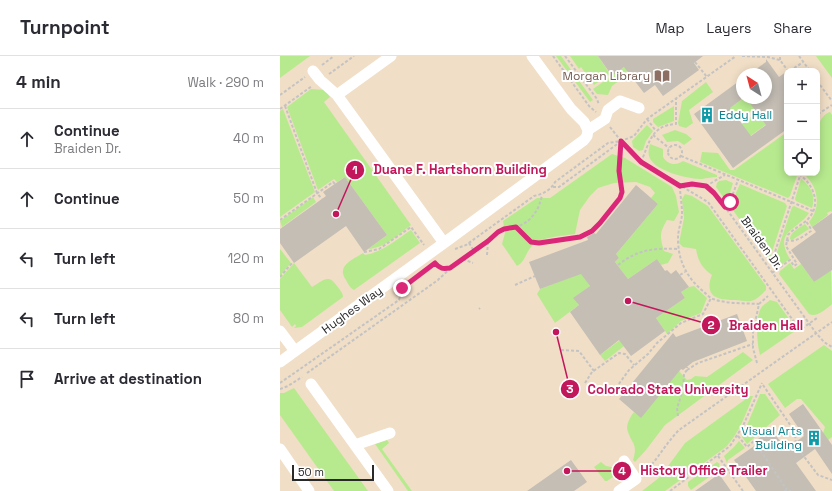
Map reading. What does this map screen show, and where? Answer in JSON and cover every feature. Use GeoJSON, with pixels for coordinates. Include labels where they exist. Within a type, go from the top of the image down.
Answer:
{"type":"FeatureCollection","features":[{"type":"Feature","properties":{"kind":"street"},"geometry":{"type":"LineString","coordinates":[[337,95],[391,56]]}},
{"type":"Feature","properties":{"kind":"street"},"geometry":{"type":"LineString","coordinates":[[532,56],[571,109],[576,112],[584,122],[588,130],[605,119],[608,110],[620,101],[639,108]]}},
{"type":"Feature","properties":{"kind":"street"},"geometry":{"type":"LineString","coordinates":[[313,71],[320,80],[337,95],[444,243]]}},
{"type":"Feature","properties":{"kind":"street","name":"Hughes Way"},"geometry":{"type":"LineString","coordinates":[[280,362],[584,140],[587,136],[588,130]]}},
{"type":"Feature","properties":{"kind":"street"},"geometry":{"type":"LineString","coordinates":[[280,331],[295,351]]}},
{"type":"Feature","properties":{"kind":"street"},"geometry":{"type":"LineString","coordinates":[[311,384],[388,491]]}},
{"type":"Feature","properties":{"kind":"street"},"geometry":{"type":"LineString","coordinates":[[355,445],[390,433]]}},
{"type":"Feature","properties":{"kind":"street"},"geometry":{"type":"LineString","coordinates":[[280,449],[309,491]]}},
{"type":"Feature","properties":{"kind":"street"},"geometry":{"type":"LineString","coordinates":[[619,491],[636,479],[624,461]]}},
{"type":"Feature","properties":{"kind":"path"},"geometry":{"type":"LineString","coordinates":[[553,56],[589,106],[605,119]]}},
{"type":"Feature","properties":{"kind":"path"},"geometry":{"type":"LineString","coordinates":[[565,56],[597,99],[605,119],[621,141],[641,162],[702,198],[713,208],[800,330],[817,318]]}},
{"type":"Feature","properties":{"kind":"path"},"geometry":{"type":"LineString","coordinates":[[454,250],[469,243],[534,196],[542,195],[552,187],[555,182],[608,144],[634,136],[647,119],[736,56]]}},
{"type":"Feature","properties":{"kind":"path"},"geometry":{"type":"LineString","coordinates":[[742,56],[768,57],[780,60],[787,68]]}},
{"type":"Feature","properties":{"kind":"path"},"geometry":{"type":"LineString","coordinates":[[799,56],[808,68]]}},
{"type":"Feature","properties":{"kind":"path"},"geometry":{"type":"LineString","coordinates":[[695,62],[707,77]]}},
{"type":"Feature","properties":{"kind":"path"},"geometry":{"type":"LineString","coordinates":[[794,68],[803,62]]}},
{"type":"Feature","properties":{"kind":"path"},"geometry":{"type":"LineString","coordinates":[[820,85],[832,101]]}},
{"type":"Feature","properties":{"kind":"path"},"geometry":{"type":"LineString","coordinates":[[641,162],[648,143],[656,131],[662,127],[676,124],[676,99]]}},
{"type":"Feature","properties":{"kind":"path"},"geometry":{"type":"LineString","coordinates":[[820,112],[832,105]]}},
{"type":"Feature","properties":{"kind":"path"},"geometry":{"type":"LineString","coordinates":[[285,106],[317,193],[322,199]]}},
{"type":"Feature","properties":{"kind":"path"},"geometry":{"type":"LineString","coordinates":[[647,119],[656,131]]}},
{"type":"Feature","properties":{"kind":"path"},"geometry":{"type":"LineString","coordinates":[[653,135],[669,148]]}},
{"type":"Feature","properties":{"kind":"path"},"geometry":{"type":"LineString","coordinates":[[552,187],[559,186],[621,141]]}},
{"type":"Feature","properties":{"kind":"path"},"geometry":{"type":"LineString","coordinates":[[516,227],[531,242],[539,243],[580,237],[590,234],[620,198],[622,192],[619,171],[621,141]]}},
{"type":"Feature","properties":{"kind":"path"},"geometry":{"type":"LineString","coordinates":[[669,148],[675,145],[680,147],[682,152],[681,156]]}},
{"type":"Feature","properties":{"kind":"path"},"geometry":{"type":"LineString","coordinates":[[669,148],[668,155],[670,158],[675,160],[681,156]]}},
{"type":"Feature","properties":{"kind":"path"},"geometry":{"type":"LineString","coordinates":[[681,156],[813,211]]}},
{"type":"Feature","properties":{"kind":"path"},"geometry":{"type":"LineString","coordinates":[[680,186],[692,184],[706,186],[725,175]]}},
{"type":"Feature","properties":{"kind":"path"},"geometry":{"type":"LineString","coordinates":[[772,261],[800,176]]}},
{"type":"Feature","properties":{"kind":"path"},"geometry":{"type":"LineString","coordinates":[[772,273],[790,260],[794,266],[797,264],[786,246],[786,240],[791,231],[806,221],[813,211],[816,201],[812,188],[803,176]]}},
{"type":"Feature","properties":{"kind":"path"},"geometry":{"type":"LineString","coordinates":[[725,207],[730,202],[738,180]]}},
{"type":"Feature","properties":{"kind":"path"},"geometry":{"type":"LineString","coordinates":[[280,220],[333,182],[335,184]]}},
{"type":"Feature","properties":{"kind":"path"},"geometry":{"type":"LineString","coordinates":[[680,186],[682,214],[678,236],[678,249],[680,260],[685,272],[698,287],[711,298],[720,301],[759,304]]}},
{"type":"Feature","properties":{"kind":"path","name":"Braiden Dr."},"geometry":{"type":"LineString","coordinates":[[706,186],[714,193],[725,207],[816,333],[824,342],[832,347]]}},
{"type":"Feature","properties":{"kind":"path"},"geometry":{"type":"LineString","coordinates":[[280,389],[288,386],[324,362],[438,280],[450,268],[488,241],[500,230],[516,227],[533,216],[538,210],[542,195]]}},
{"type":"Feature","properties":{"kind":"path"},"geometry":{"type":"LineString","coordinates":[[786,240],[790,242],[795,241],[811,231],[806,221]]}},
{"type":"Feature","properties":{"kind":"path"},"geometry":{"type":"LineString","coordinates":[[364,252],[379,249],[412,227],[424,245]]}},
{"type":"Feature","properties":{"kind":"path"},"geometry":{"type":"LineString","coordinates":[[487,254],[486,250],[488,241]]}},
{"type":"Feature","properties":{"kind":"path"},"geometry":{"type":"LineString","coordinates":[[469,243],[474,251]]}},
{"type":"Feature","properties":{"kind":"path"},"geometry":{"type":"LineString","coordinates":[[618,265],[634,254],[648,250],[678,249]]}},
{"type":"Feature","properties":{"kind":"path"},"geometry":{"type":"LineString","coordinates":[[462,259],[473,263]]}},
{"type":"Feature","properties":{"kind":"path"},"geometry":{"type":"LineString","coordinates":[[439,261],[435,262],[439,268],[450,268]]}},
{"type":"Feature","properties":{"kind":"path"},"geometry":{"type":"LineString","coordinates":[[280,277],[293,262]]}},
{"type":"Feature","properties":{"kind":"path"},"geometry":{"type":"LineString","coordinates":[[680,275],[685,272]]}},
{"type":"Feature","properties":{"kind":"path"},"geometry":{"type":"LineString","coordinates":[[515,285],[535,276]]}},
{"type":"Feature","properties":{"kind":"path"},"geometry":{"type":"LineString","coordinates":[[280,383],[399,300],[404,286]]}},
{"type":"Feature","properties":{"kind":"path"},"geometry":{"type":"LineString","coordinates":[[757,363],[753,344],[753,332],[759,304],[768,296]]}},
{"type":"Feature","properties":{"kind":"path"},"geometry":{"type":"LineString","coordinates":[[610,396],[634,364],[648,354],[657,343],[681,323],[703,314],[711,298]]}},
{"type":"Feature","properties":{"kind":"path"},"geometry":{"type":"LineString","coordinates":[[636,479],[653,464],[679,430],[832,322]]}},
{"type":"Feature","properties":{"kind":"path"},"geometry":{"type":"LineString","coordinates":[[678,416],[677,408],[683,390],[684,374],[687,369],[698,363],[753,344]]}},
{"type":"Feature","properties":{"kind":"path"},"geometry":{"type":"LineString","coordinates":[[561,350],[579,351],[594,371]]}},
{"type":"Feature","properties":{"kind":"path"},"geometry":{"type":"LineString","coordinates":[[584,383],[594,371],[619,353],[625,354],[634,364]]}},
{"type":"Feature","properties":{"kind":"path"},"geometry":{"type":"LineString","coordinates":[[670,491],[730,446],[744,426],[763,384],[795,432],[796,446],[818,475],[832,480]]}},
{"type":"Feature","properties":{"kind":"path"},"geometry":{"type":"LineString","coordinates":[[738,436],[747,447],[754,441],[786,490],[791,491]]}},
{"type":"Feature","properties":{"kind":"path"},"geometry":{"type":"LineString","coordinates":[[718,456],[743,491]]}},
{"type":"Feature","properties":{"kind":"shaded area"},"geometry":{"type":"Polygon","coordinates":[[[280,56],[832,56],[832,491],[280,491],[280,56]]]}},
{"type":"Feature","properties":{"kind":"green space"},"geometry":{"type":"Polygon","coordinates":[[[280,56],[310,56],[280,78],[280,56]]]}},
{"type":"Feature","properties":{"kind":"green space"},"geometry":{"type":"Polygon","coordinates":[[[556,56],[561,56],[593,100],[590,102],[556,56]]]}},
{"type":"Feature","properties":{"kind":"green space"},"geometry":{"type":"Polygon","coordinates":[[[570,56],[598,56],[610,74],[594,85],[581,67],[579,69],[570,56]]]}},
{"type":"Feature","properties":{"kind":"green space"},"geometry":{"type":"Polygon","coordinates":[[[816,56],[832,56],[832,78],[816,56]]]}},
{"type":"Feature","properties":{"kind":"green space"},"geometry":{"type":"Polygon","coordinates":[[[630,63],[633,66],[626,72],[627,75],[612,86],[608,95],[597,94],[593,89],[630,63]]]}},
{"type":"Feature","properties":{"kind":"green space"},"geometry":{"type":"Polygon","coordinates":[[[706,82],[713,92],[689,110],[693,123],[686,128],[679,126],[678,123],[682,101],[706,82]]]}},
{"type":"Feature","properties":{"kind":"green space"},"geometry":{"type":"Polygon","coordinates":[[[311,89],[325,90],[330,97],[324,102],[411,225],[386,244],[368,249],[387,235],[345,177],[337,182],[334,179],[318,190],[287,107],[311,89]]]}},
{"type":"Feature","properties":{"kind":"green space"},"geometry":{"type":"Polygon","coordinates":[[[736,104],[757,104],[746,116],[734,120],[711,121],[736,104]]]}},
{"type":"Feature","properties":{"kind":"green space"},"geometry":{"type":"Polygon","coordinates":[[[674,106],[674,121],[658,127],[653,122],[653,119],[674,106]]]}},
{"type":"Feature","properties":{"kind":"green space"},"geometry":{"type":"Polygon","coordinates":[[[283,109],[315,192],[280,217],[280,111],[283,109]]]}},
{"type":"Feature","properties":{"kind":"green space"},"geometry":{"type":"Polygon","coordinates":[[[757,112],[775,118],[732,149],[742,124],[757,112]]]}},
{"type":"Feature","properties":{"kind":"green space"},"geometry":{"type":"Polygon","coordinates":[[[830,112],[832,115],[832,212],[827,213],[828,215],[812,227],[809,222],[816,209],[817,203],[815,190],[806,176],[820,176],[820,122],[824,116],[830,112]]]}},
{"type":"Feature","properties":{"kind":"green space"},"geometry":{"type":"Polygon","coordinates":[[[647,125],[653,131],[646,141],[643,150],[639,151],[633,147],[632,141],[647,125]]]}},
{"type":"Feature","properties":{"kind":"green space"},"geometry":{"type":"Polygon","coordinates":[[[675,130],[686,134],[692,139],[684,145],[678,141],[667,142],[662,135],[675,130]]]}},
{"type":"Feature","properties":{"kind":"green space"},"geometry":{"type":"Polygon","coordinates":[[[784,134],[784,176],[797,176],[788,198],[700,162],[702,152],[718,153],[730,170],[734,170],[784,134]]]}},
{"type":"Feature","properties":{"kind":"green space"},"geometry":{"type":"Polygon","coordinates":[[[650,144],[663,149],[663,157],[667,162],[675,164],[683,161],[717,175],[717,177],[696,179],[680,176],[664,170],[657,166],[649,156],[650,144]]]}},
{"type":"Feature","properties":{"kind":"green space"},"geometry":{"type":"Polygon","coordinates":[[[612,154],[625,158],[672,187],[676,196],[679,212],[674,221],[667,220],[661,235],[664,251],[673,254],[668,263],[661,265],[657,259],[628,279],[615,262],[619,258],[616,254],[658,204],[651,198],[655,193],[650,187],[636,182],[614,183],[598,188],[580,210],[575,234],[552,237],[535,243],[522,262],[517,266],[502,244],[505,233],[503,221],[537,198],[550,198],[612,154]]]}},
{"type":"Feature","properties":{"kind":"green space"},"geometry":{"type":"Polygon","coordinates":[[[801,179],[808,185],[812,192],[812,208],[796,201],[795,199],[801,179]]]}},
{"type":"Feature","properties":{"kind":"green space"},"geometry":{"type":"Polygon","coordinates":[[[726,180],[733,183],[726,201],[716,187],[719,181],[726,180]]]}},
{"type":"Feature","properties":{"kind":"green space"},"geometry":{"type":"Polygon","coordinates":[[[740,184],[785,203],[787,206],[770,258],[767,258],[730,206],[740,184]]]}},
{"type":"Feature","properties":{"kind":"green space"},"geometry":{"type":"Polygon","coordinates":[[[685,194],[692,196],[708,206],[766,286],[766,290],[757,298],[749,301],[725,300],[716,297],[711,293],[710,280],[712,275],[701,264],[696,249],[683,247],[679,243],[684,218],[682,199],[685,194]]]}},
{"type":"Feature","properties":{"kind":"green space"},"geometry":{"type":"Polygon","coordinates":[[[313,197],[316,202],[282,227],[280,221],[313,197]]]}},
{"type":"Feature","properties":{"kind":"green space"},"geometry":{"type":"Polygon","coordinates":[[[794,206],[809,213],[785,237],[785,250],[790,259],[778,267],[774,261],[792,207],[794,206]]]}},
{"type":"Feature","properties":{"kind":"green space"},"geometry":{"type":"Polygon","coordinates":[[[805,224],[809,229],[792,240],[790,239],[793,232],[805,224]]]}},
{"type":"Feature","properties":{"kind":"green space"},"geometry":{"type":"Polygon","coordinates":[[[411,230],[420,243],[354,290],[350,287],[343,275],[343,271],[344,267],[350,261],[363,253],[365,255],[384,248],[411,230]]]}},
{"type":"Feature","properties":{"kind":"green space"},"geometry":{"type":"Polygon","coordinates":[[[280,249],[291,263],[280,276],[280,249]]]}},
{"type":"Feature","properties":{"kind":"green space"},"geometry":{"type":"Polygon","coordinates":[[[294,263],[312,287],[325,279],[328,279],[334,282],[343,297],[302,327],[294,328],[296,326],[295,324],[292,327],[280,310],[280,279],[294,263]]]}},
{"type":"Feature","properties":{"kind":"green space"},"geometry":{"type":"Polygon","coordinates":[[[790,263],[794,269],[801,264],[814,282],[831,270],[832,304],[818,314],[809,314],[779,274],[780,271],[790,263]]]}},
{"type":"Feature","properties":{"kind":"green space"},"geometry":{"type":"Polygon","coordinates":[[[598,267],[604,270],[587,282],[590,286],[574,298],[579,305],[555,323],[537,294],[540,289],[598,267]]]}},
{"type":"Feature","properties":{"kind":"green space"},"geometry":{"type":"Polygon","coordinates":[[[694,286],[707,298],[701,313],[681,321],[667,334],[656,318],[685,298],[681,292],[694,286]]]}},
{"type":"Feature","properties":{"kind":"green space"},"geometry":{"type":"Polygon","coordinates":[[[770,300],[777,302],[795,327],[795,331],[760,355],[757,338],[758,318],[761,308],[770,300]]]}},
{"type":"Feature","properties":{"kind":"green space"},"geometry":{"type":"Polygon","coordinates":[[[620,340],[624,346],[605,361],[600,355],[620,340]]]}},
{"type":"Feature","properties":{"kind":"green space"},"geometry":{"type":"Polygon","coordinates":[[[824,345],[832,351],[832,437],[828,440],[823,433],[825,427],[801,399],[797,399],[785,408],[768,384],[824,345]]]}},
{"type":"Feature","properties":{"kind":"green space"},"geometry":{"type":"Polygon","coordinates":[[[743,352],[753,360],[665,425],[646,450],[635,462],[633,460],[635,447],[627,427],[634,412],[641,417],[679,371],[687,380],[695,376],[707,377],[743,352]]]}},
{"type":"Feature","properties":{"kind":"green space"},"geometry":{"type":"Polygon","coordinates":[[[294,388],[368,491],[334,491],[280,415],[280,393],[284,393],[294,388]]]}},
{"type":"Feature","properties":{"kind":"green space"},"geometry":{"type":"Polygon","coordinates":[[[760,394],[765,394],[780,415],[747,444],[742,437],[760,394]]]}},
{"type":"Feature","properties":{"kind":"green space"},"geometry":{"type":"Polygon","coordinates":[[[750,396],[753,396],[742,423],[731,442],[726,447],[665,491],[642,491],[660,477],[685,443],[750,396]]]}},
{"type":"Feature","properties":{"kind":"green space"},"geometry":{"type":"Polygon","coordinates":[[[387,440],[389,443],[382,449],[412,491],[408,491],[375,444],[387,440]]]}},
{"type":"Feature","properties":{"kind":"green space"},"geometry":{"type":"Polygon","coordinates":[[[739,441],[745,448],[728,460],[727,463],[724,456],[739,441]]]}},
{"type":"Feature","properties":{"kind":"green space"},"geometry":{"type":"Polygon","coordinates":[[[601,462],[606,466],[617,468],[622,471],[605,481],[594,467],[601,462]]]}},
{"type":"Feature","properties":{"kind":"green space"},"geometry":{"type":"Polygon","coordinates":[[[717,462],[720,464],[720,467],[723,467],[691,490],[688,486],[688,482],[717,462]]]}},
{"type":"Feature","properties":{"kind":"building","name":"Morgan Library"},"geometry":{"type":"Polygon","coordinates":[[[598,56],[703,56],[694,63],[699,70],[663,96],[655,85],[644,93],[624,67],[612,76],[598,56]]]}},
{"type":"Feature","properties":{"kind":"building","name":"Eddy Hall"},"geometry":{"type":"Polygon","coordinates":[[[766,59],[779,77],[784,73],[784,131],[733,168],[694,114],[736,83],[736,104],[730,108],[751,136],[766,125],[750,104],[772,104],[772,68],[758,68],[766,62],[766,59]]]}},
{"type":"Feature","properties":{"kind":"building"},"geometry":{"type":"Polygon","coordinates":[[[345,177],[387,235],[364,252],[346,226],[294,263],[280,243],[280,229],[326,196],[323,192],[345,177]]]}},
{"type":"Feature","properties":{"kind":"building"},"geometry":{"type":"Polygon","coordinates":[[[636,185],[658,204],[616,254],[619,258],[615,262],[628,279],[657,259],[665,271],[667,270],[671,274],[676,270],[689,287],[681,292],[685,298],[656,318],[665,331],[631,356],[619,340],[600,355],[570,312],[579,305],[573,298],[590,286],[581,274],[540,289],[529,262],[588,240],[587,237],[594,233],[596,234],[636,185]]]}},
{"type":"Feature","properties":{"kind":"building"},"geometry":{"type":"Polygon","coordinates":[[[832,213],[832,270],[814,282],[791,250],[816,232],[812,227],[832,213]]]}},
{"type":"Feature","properties":{"kind":"building"},"geometry":{"type":"Polygon","coordinates":[[[737,314],[747,341],[693,362],[683,370],[681,369],[641,418],[619,399],[673,333],[676,337],[737,314]]]}},
{"type":"Feature","properties":{"kind":"building"},"geometry":{"type":"Polygon","coordinates":[[[803,404],[832,445],[832,474],[815,449],[796,463],[816,491],[756,491],[734,460],[760,442],[758,439],[771,429],[786,449],[804,436],[789,414],[803,404]]]}},
{"type":"Feature","properties":{"kind":"building"},"geometry":{"type":"Polygon","coordinates":[[[571,460],[587,482],[574,491],[527,491],[571,460]]]}},
{"type":"Feature","properties":{"kind":"building","name":"Visual Arts Building"},"geometry":{"type":"Polygon","coordinates":[[[719,474],[731,491],[695,491],[719,474]]]}},
{"type":"Feature","properties":{"kind":"place","name":"Morgan Library"},"geometry":{"type":"Point","coordinates":[662,76]}},
{"type":"Feature","properties":{"kind":"place","name":"Eddy Hall"},"geometry":{"type":"Point","coordinates":[707,115]}},
{"type":"Feature","properties":{"kind":"place","name":"Duane F. Hartshorn Building"},"geometry":{"type":"Point","coordinates":[336,214]}},
{"type":"Feature","properties":{"kind":"place","name":"Braiden Hall"},"geometry":{"type":"Point","coordinates":[628,301]}},
{"type":"Feature","properties":{"kind":"place","name":"Colorado State University"},"geometry":{"type":"Point","coordinates":[556,332]}},
{"type":"Feature","properties":{"kind":"place","name":"Visual Arts Building"},"geometry":{"type":"Point","coordinates":[814,438]}},
{"type":"Feature","properties":{"kind":"place","name":"History Office Trailer"},"geometry":{"type":"Point","coordinates":[567,471]}},
{"type":"Feature","properties":{"kind":"route"},"geometry":{"type":"LineString","coordinates":[[402,288],[435,263],[439,268],[450,268],[504,229],[516,227],[531,242],[539,243],[580,237],[592,231],[620,198],[622,192],[619,178],[621,141],[641,162],[680,186],[692,184],[706,186],[714,193],[725,207],[730,202]]}}]}
